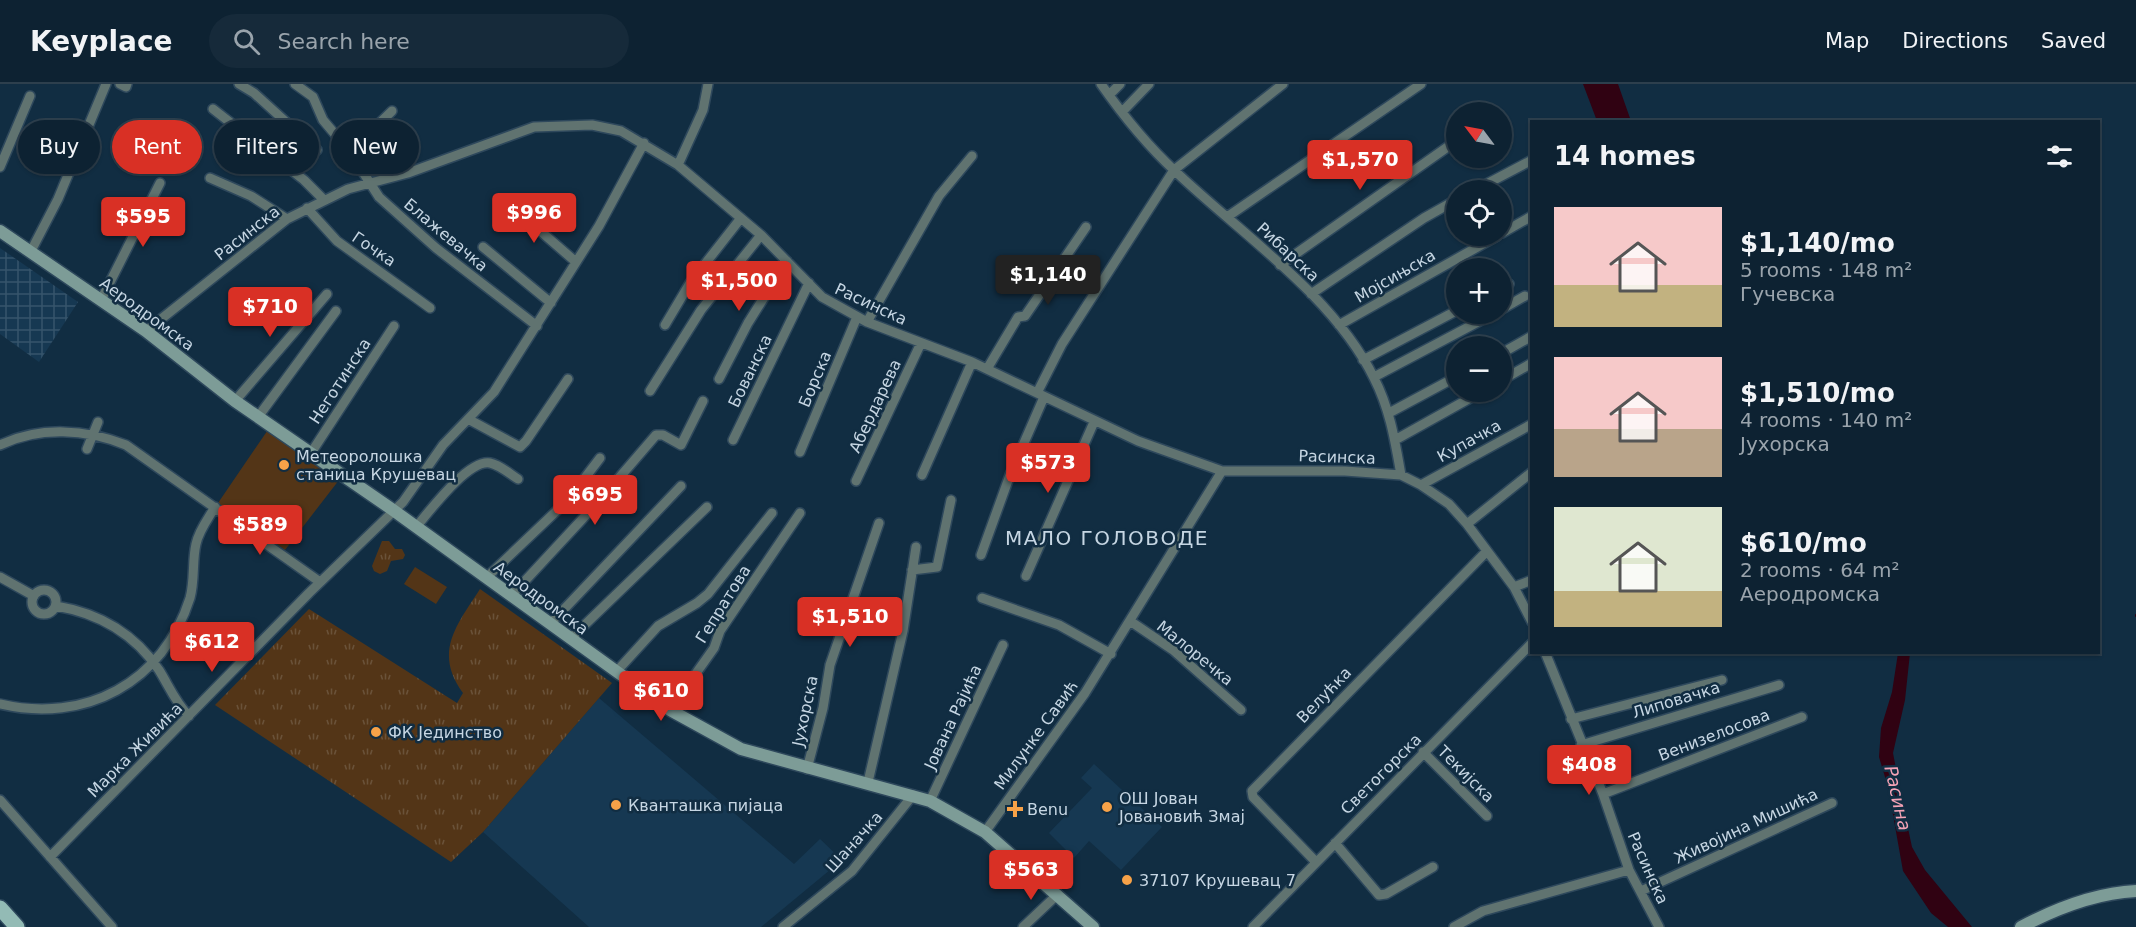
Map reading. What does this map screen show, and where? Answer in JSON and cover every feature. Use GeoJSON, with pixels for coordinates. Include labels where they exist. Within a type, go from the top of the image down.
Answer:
{"type":"FeatureCollection","features":[{"type":"Feature","properties":{"kind":"main road"},"geometry":{"type":"LineString","coordinates":[[0,908],[17,927]]}},
{"type":"Feature","properties":{"kind":"street"},"geometry":{"type":"LineString","coordinates":[[32,251],[58,199],[106,84]]}},
{"type":"Feature","properties":{"kind":"street"},"geometry":{"type":"LineString","coordinates":[[238,84],[254,93],[284,120]]}},
{"type":"Feature","properties":{"kind":"street","name":"Блажевачка"},"geometry":{"type":"LineString","coordinates":[[295,84],[313,97],[323,120],[331,129]]}},
{"type":"Feature","properties":{"kind":"street"},"geometry":{"type":"LineString","coordinates":[[678,165],[703,111],[708,84]]}},
{"type":"Feature","properties":{"kind":"street","name":"Рибарска"},"geometry":{"type":"LineString","coordinates":[[1101,84],[1122,112],[1174,170],[1311,294],[1339,325],[1374,377],[1389,413],[1401,475]]}},
{"type":"Feature","properties":{"kind":"street"},"geometry":{"type":"LineString","coordinates":[[1109,95],[1120,84]]}},
{"type":"Feature","properties":{"kind":"street"},"geometry":{"type":"LineString","coordinates":[[1122,112],[1149,84]]}},
{"type":"Feature","properties":{"kind":"street"},"geometry":{"type":"LineString","coordinates":[[981,555],[1040,395],[1062,344],[1174,170],[1283,84]]}},
{"type":"Feature","properties":{"kind":"street"},"geometry":{"type":"LineString","coordinates":[[1227,216],[1421,84]]}},
{"type":"Feature","properties":{"kind":"street"},"geometry":{"type":"LineString","coordinates":[[0,167],[30,96]]}},
{"type":"Feature","properties":{"kind":"street"},"geometry":{"type":"LineString","coordinates":[[213,109],[304,180],[324,200]]}},
{"type":"Feature","properties":{"kind":"street"},"geometry":{"type":"LineString","coordinates":[[383,120],[392,111]]}},
{"type":"Feature","properties":{"kind":"street","name":"Расинска"},"geometry":{"type":"LineString","coordinates":[[146,331],[287,219],[324,200],[370,182],[408,173],[534,127],[592,125],[621,131],[644,142],[678,165],[761,235],[822,297],[867,322],[972,362],[1138,441],[1222,471],[1345,471],[1401,475],[1421,485],[1449,504],[1467,524],[1514,587],[1530,618]]}},
{"type":"Feature","properties":{"kind":"street","name":"Марка Живића"},"geometry":{"type":"LineString","coordinates":[[50,857],[320,582],[403,502],[443,445],[494,392],[599,226],[644,142]]}},
{"type":"Feature","properties":{"kind":"street"},"geometry":{"type":"LineString","coordinates":[[1280,265],[1446,148]]}},
{"type":"Feature","properties":{"kind":"street"},"geometry":{"type":"LineString","coordinates":[[867,322],[939,196],[972,156]]}},
{"type":"Feature","properties":{"kind":"street"},"geometry":{"type":"LineString","coordinates":[[1494,180],[1530,161]]}},
{"type":"Feature","properties":{"kind":"street","name":"Блажевачка"},"geometry":{"type":"LineString","coordinates":[[365,174],[379,197],[422,236],[537,326]]}},
{"type":"Feature","properties":{"kind":"street"},"geometry":{"type":"LineString","coordinates":[[210,178],[251,196],[287,219]]}},
{"type":"Feature","properties":{"kind":"street"},"geometry":{"type":"LineString","coordinates":[[101,300],[160,183]]}},
{"type":"Feature","properties":{"kind":"street"},"geometry":{"type":"LineString","coordinates":[[509,204],[576,262]]}},
{"type":"Feature","properties":{"kind":"street"},"geometry":{"type":"LineString","coordinates":[[1311,294],[1446,206]]}},
{"type":"Feature","properties":{"kind":"street","name":"Гочка"},"geometry":{"type":"LineString","coordinates":[[307,208],[337,242],[430,308]]}},
{"type":"Feature","properties":{"kind":"street"},"geometry":{"type":"LineString","coordinates":[[1512,227],[1530,217]]}},
{"type":"Feature","properties":{"kind":"street"},"geometry":{"type":"LineString","coordinates":[[664,325],[690,283],[741,218]]}},
{"type":"Feature","properties":{"kind":"street"},"geometry":{"type":"LineString","coordinates":[[987,369],[1018,317],[1025,316],[1086,227]]}},
{"type":"Feature","properties":{"kind":"street","name":"Аеродромска"},"geometry":{"type":"LineString","coordinates":[[0,231],[146,331],[235,401],[393,510],[670,710],[741,749],[807,769],[868,782],[930,801],[985,832],[1093,927]]}},
{"type":"Feature","properties":{"kind":"street"},"geometry":{"type":"LineString","coordinates":[[650,391],[701,310],[761,235]]}},
{"type":"Feature","properties":{"kind":"street","name":"Мојсињска"},"geometry":{"type":"LineString","coordinates":[[1339,325],[1479,246]]}},
{"type":"Feature","properties":{"kind":"street"},"geometry":{"type":"LineString","coordinates":[[483,247],[551,303]]}},
{"type":"Feature","properties":{"kind":"street"},"geometry":{"type":"LineString","coordinates":[[719,379],[748,323],[787,261]]}},
{"type":"Feature","properties":{"kind":"street","name":"Бованска"},"geometry":{"type":"LineString","coordinates":[[733,440],[809,283]]}},
{"type":"Feature","properties":{"kind":"street"},"geometry":{"type":"LineString","coordinates":[[235,401],[327,294]]}},
{"type":"Feature","properties":{"kind":"street"},"geometry":{"type":"LineString","coordinates":[[1512,303],[1525,296]]}},
{"type":"Feature","properties":{"kind":"street"},"geometry":{"type":"LineString","coordinates":[[258,417],[336,311]]}},
{"type":"Feature","properties":{"kind":"street"},"geometry":{"type":"LineString","coordinates":[[1363,360],[1446,316]]}},
{"type":"Feature","properties":{"kind":"street","name":"Борска"},"geometry":{"type":"LineString","coordinates":[[800,452],[857,317]]}},
{"type":"Feature","properties":{"kind":"street"},"geometry":{"type":"LineString","coordinates":[[1374,377],[1474,324]]}},
{"type":"Feature","properties":{"kind":"street","name":"Неготинска"},"geometry":{"type":"LineString","coordinates":[[311,453],[394,326]]}},
{"type":"Feature","properties":{"kind":"street"},"geometry":{"type":"LineString","coordinates":[[1512,347],[1530,337]]}},
{"type":"Feature","properties":{"kind":"street","name":"Абердарева"},"geometry":{"type":"LineString","coordinates":[[856,481],[921,343]]}},
{"type":"Feature","properties":{"kind":"street"},"geometry":{"type":"LineString","coordinates":[[922,474],[972,362]]}},
{"type":"Feature","properties":{"kind":"street"},"geometry":{"type":"LineString","coordinates":[[1512,374],[1530,364]]}},
{"type":"Feature","properties":{"kind":"street"},"geometry":{"type":"LineString","coordinates":[[468,419],[520,447],[568,379]]}},
{"type":"Feature","properties":{"kind":"street"},"geometry":{"type":"LineString","coordinates":[[1389,413],[1446,382]]}},
{"type":"Feature","properties":{"kind":"street"},"geometry":{"type":"LineString","coordinates":[[511,596],[600,500],[656,435],[663,435],[681,445],[703,401]]}},
{"type":"Feature","properties":{"kind":"street"},"geometry":{"type":"LineString","coordinates":[[1395,440],[1463,402]]}},
{"type":"Feature","properties":{"kind":"street"},"geometry":{"type":"LineString","coordinates":[[87,449],[98,422]]}},
{"type":"Feature","properties":{"kind":"street"},"geometry":{"type":"LineString","coordinates":[[1026,576],[1094,422]]}},
{"type":"Feature","properties":{"kind":"street","name":"Купачка"},"geometry":{"type":"LineString","coordinates":[[1421,485],[1530,425]]}},
{"type":"Feature","properties":{"kind":"street"},"geometry":{"type":"LineString","coordinates":[[0,445],[39,433],[70,432],[92,435],[126,445],[320,582]]}},
{"type":"Feature","properties":{"kind":"street"},"geometry":{"type":"LineString","coordinates":[[486,578],[568,500],[600,458]]}},
{"type":"Feature","properties":{"kind":"street"},"geometry":{"type":"LineString","coordinates":[[416,527],[460,478],[482,464],[495,465],[518,479]]}},
{"type":"Feature","properties":{"kind":"street","name":"Милунке Савић"},"geometry":{"type":"LineString","coordinates":[[985,832],[1110,654],[1222,471]]}},
{"type":"Feature","properties":{"kind":"street"},"geometry":{"type":"LineString","coordinates":[[1467,524],[1530,474]]}},
{"type":"Feature","properties":{"kind":"street"},"geometry":{"type":"LineString","coordinates":[[550,624],[681,486]]}},
{"type":"Feature","properties":{"kind":"street"},"geometry":{"type":"LineString","coordinates":[[912,570],[937,567],[951,500]]}},
{"type":"Feature","properties":{"kind":"street"},"geometry":{"type":"LineString","coordinates":[[0,704],[25,710],[51,710],[83,705],[121,688],[153,663],[171,639],[182,617],[194,575],[196,544],[215,507]]}},
{"type":"Feature","properties":{"kind":"street"},"geometry":{"type":"LineString","coordinates":[[570,639],[707,507]]}},
{"type":"Feature","properties":{"kind":"street"},"geometry":{"type":"LineString","coordinates":[[616,672],[657,626],[708,594],[772,513]]}},
{"type":"Feature","properties":{"kind":"street","name":"Гепратова"},"geometry":{"type":"LineString","coordinates":[[670,710],[714,648],[720,631],[800,513]]}},
{"type":"Feature","properties":{"kind":"street","name":"Јухорска"},"geometry":{"type":"LineString","coordinates":[[807,769],[824,708],[830,665],[879,523]]}},
{"type":"Feature","properties":{"kind":"street"},"geometry":{"type":"LineString","coordinates":[[868,782],[903,631],[916,547]]}},
{"type":"Feature","properties":{"kind":"street","name":"Велућка"},"geometry":{"type":"LineString","coordinates":[[1316,862],[1253,797],[1252,791],[1487,551]]}},
{"type":"Feature","properties":{"kind":"street"},"geometry":{"type":"LineString","coordinates":[[0,577],[34,596]]}},
{"type":"Feature","properties":{"kind":"street"},"geometry":{"type":"LineString","coordinates":[[1514,587],[1530,580]]}},
{"type":"Feature","properties":{"kind":"street"},"geometry":{"type":"LineString","coordinates":[[40,591],[48,591],[56,599],[56,606],[48,614],[39,614],[33,608],[34,596],[40,591]]}},
{"type":"Feature","properties":{"kind":"street"},"geometry":{"type":"LineString","coordinates":[[982,598],[1059,625],[1110,654]]}},
{"type":"Feature","properties":{"kind":"street"},"geometry":{"type":"LineString","coordinates":[[56,606],[104,620],[130,638],[153,663],[171,694],[189,716]]}},
{"type":"Feature","properties":{"kind":"street","name":"Малоречка"},"geometry":{"type":"LineString","coordinates":[[1130,621],[1173,650],[1241,710]]}},
{"type":"Feature","properties":{"kind":"street","name":"Јована Рајића"},"geometry":{"type":"LineString","coordinates":[[930,801],[1003,645]]}},
{"type":"Feature","properties":{"kind":"street","name":"Светогорска"},"geometry":{"type":"LineString","coordinates":[[1253,927],[1530,645]]}},
{"type":"Feature","properties":{"kind":"street","name":"Расинска"},"geometry":{"type":"LineString","coordinates":[[1546,654],[1581,745],[1603,794],[1629,870],[1659,927]]}},
{"type":"Feature","properties":{"kind":"street"},"geometry":{"type":"LineString","coordinates":[[1571,719],[1722,680]]}},
{"type":"Feature","properties":{"kind":"street","name":"Липовачка"},"geometry":{"type":"LineString","coordinates":[[1581,745],[1779,685]]}},
{"type":"Feature","properties":{"kind":"street","name":"Венизелосова"},"geometry":{"type":"LineString","coordinates":[[1603,794],[1802,717]]}},
{"type":"Feature","properties":{"kind":"street","name":"Текијска"},"geometry":{"type":"LineString","coordinates":[[1423,752],[1487,816]]}},
{"type":"Feature","properties":{"kind":"street","name":"Шаначка"},"geometry":{"type":"LineString","coordinates":[[783,927],[852,871],[873,849],[913,795]]}},
{"type":"Feature","properties":{"kind":"street"},"geometry":{"type":"LineString","coordinates":[[0,800],[112,927]]}},
{"type":"Feature","properties":{"kind":"street","name":"Живојина Мишића"},"geometry":{"type":"LineString","coordinates":[[1641,891],[1832,803]]}},
{"type":"Feature","properties":{"kind":"street"},"geometry":{"type":"LineString","coordinates":[[1335,843],[1379,895],[1386,894],[1433,867]]}},
{"type":"Feature","properties":{"kind":"street"},"geometry":{"type":"LineString","coordinates":[[1454,927],[1483,911],[1629,870]]}},
{"type":"Feature","properties":{"kind":"street"},"geometry":{"type":"LineString","coordinates":[[2023,926],[2056,910],[2087,899],[2134,891]]}},
{"type":"Feature","properties":{"kind":"street"},"geometry":{"type":"LineString","coordinates":[[1023,927],[1058,894]]}},
{"type":"Feature","properties":{"kind":"shaded area"},"geometry":{"type":"Polygon","coordinates":[[[0,248],[78,302],[39,362],[0,334],[0,248]]]}},
{"type":"Feature","properties":{"kind":"shaded area","name":"Кванташка пијаца"},"geometry":{"type":"Polygon","coordinates":[[[599,698],[794,864],[820,839],[842,860],[761,927],[589,927],[483,832],[599,698]]]}},
{"type":"Feature","properties":{"kind":"shaded area","name":"ОШ Јован Јовановић Змај"},"geometry":{"type":"Polygon","coordinates":[[[1094,764],[1162,827],[1121,870],[1089,841],[1074,858],[1049,833],[1092,788],[1081,778],[1094,764]]]}},
{"type":"Feature","properties":{"kind":"green space"},"geometry":{"type":"Polygon","coordinates":[[[274,421],[346,471],[285,550],[218,503],[274,421]]]}},
{"type":"Feature","properties":{"kind":"green space"},"geometry":{"type":"Polygon","coordinates":[[[382,541],[389,541],[395,549],[402,549],[405,555],[403,559],[391,561],[387,571],[380,574],[374,571],[372,566],[382,541]]]}},
{"type":"Feature","properties":{"kind":"green space"},"geometry":{"type":"Polygon","coordinates":[[[415,567],[447,587],[436,604],[404,584],[415,567]]]}},
{"type":"Feature","properties":{"kind":"green space"},"geometry":{"type":"Polygon","coordinates":[[[480,589],[612,683],[483,832],[451,862],[215,705],[309,609],[457,703],[463,693],[454,678],[449,652],[457,627],[480,589]]]}},
{"type":"Feature","properties":{"kind":"water"},"geometry":{"type":"Polygon","coordinates":[[[1583,84],[1618,84],[1631,120],[1597,120],[1583,84]]]}},
{"type":"Feature","properties":{"kind":"water","name":"Расина"},"geometry":{"type":"Polygon","coordinates":[[[1898,654],[1910,654],[1905,700],[1893,753],[1912,847],[1925,870],[1972,927],[1948,927],[1931,913],[1903,871],[1888,787],[1879,757],[1881,728],[1892,692],[1898,654]]]}},
{"type":"Feature","properties":{"kind":"place","name":"Метеоролошка станица Крушевац"},"geometry":{"type":"Point","coordinates":[284,465]}},
{"type":"Feature","properties":{"kind":"place","name":"ФК Јединство"},"geometry":{"type":"Point","coordinates":[376,732]}},
{"type":"Feature","properties":{"kind":"place","name":"Кванташка пијаца"},"geometry":{"type":"Point","coordinates":[616,805]}},
{"type":"Feature","properties":{"kind":"place","name":"ОШ Јован Јовановић Змај"},"geometry":{"type":"Point","coordinates":[1107,807]}},
{"type":"Feature","properties":{"kind":"place","name":"Benu"},"geometry":{"type":"Point","coordinates":[1015,809]}},
{"type":"Feature","properties":{"kind":"place","name":"37107 Крушевац 7"},"geometry":{"type":"Point","coordinates":[1127,880]}},
{"type":"Feature","properties":{"kind":"district","name":"МАЛО ГОЛОВОДЕ"},"geometry":{"type":"Point","coordinates":[1107,538]}}]}
